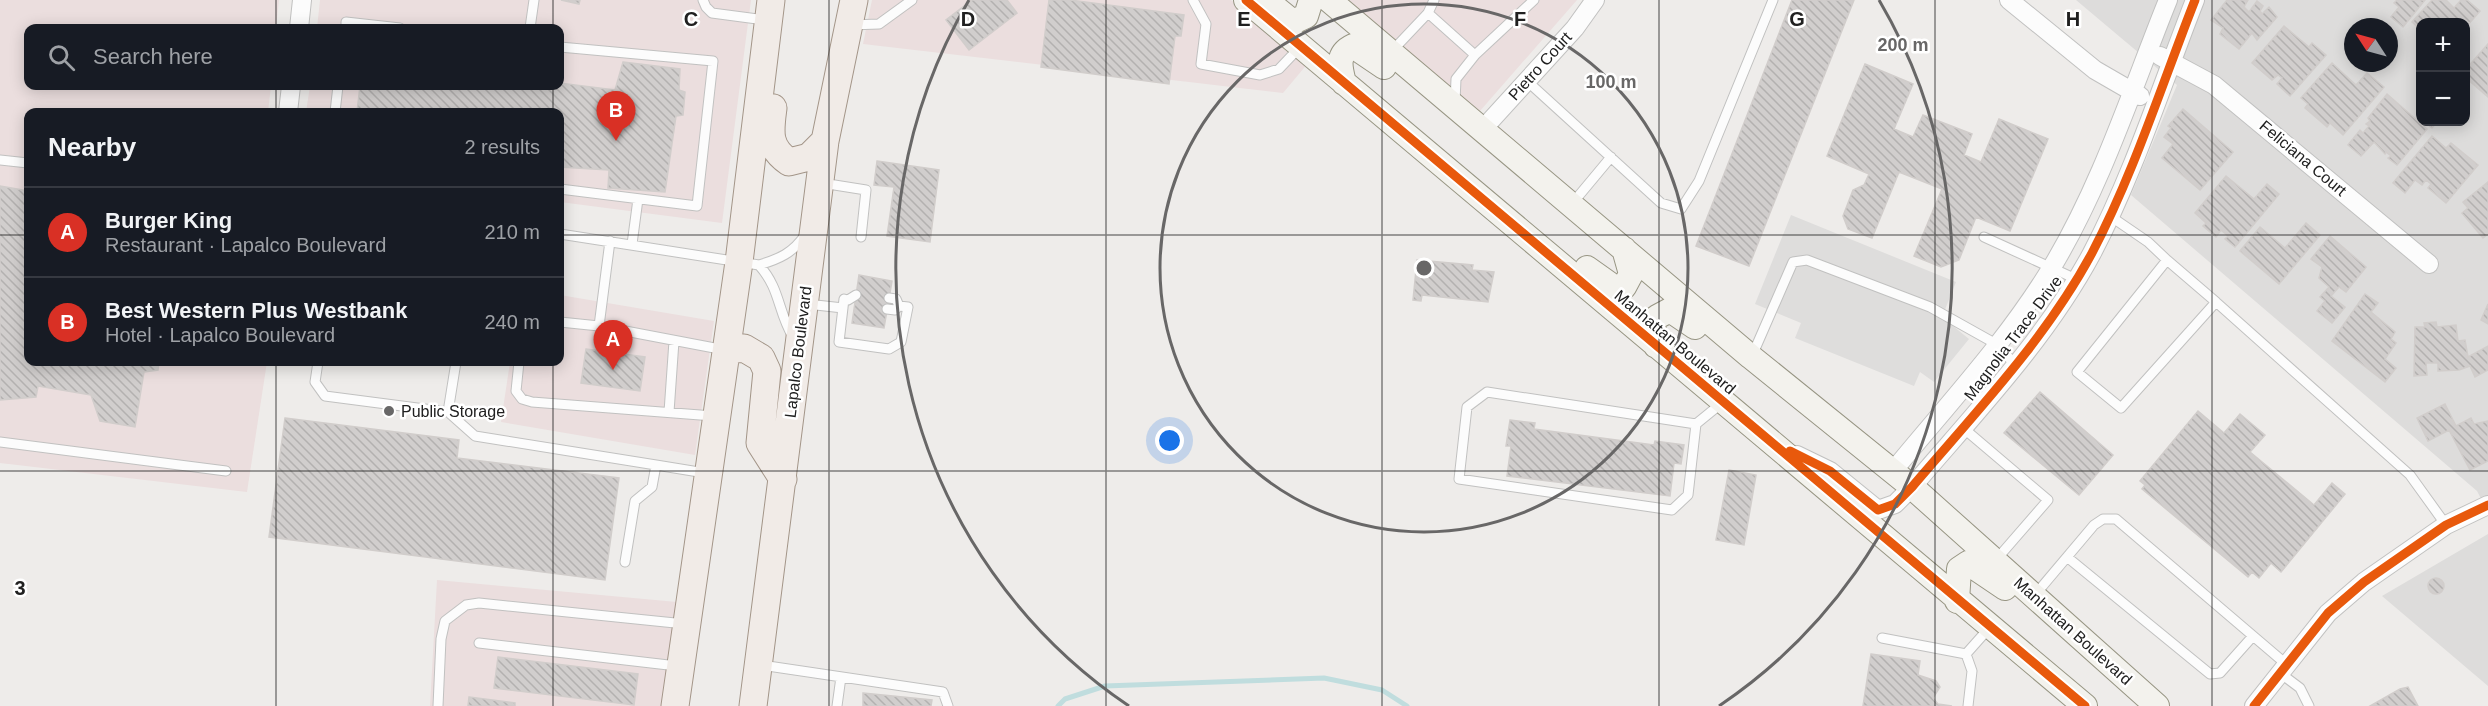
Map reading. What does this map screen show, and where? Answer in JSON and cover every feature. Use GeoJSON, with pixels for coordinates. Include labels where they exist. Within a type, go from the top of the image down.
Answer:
{"type":"FeatureCollection","features":[{"type":"Feature","properties":{"kind":"main road"},"geometry":{"type":"LineString","coordinates":[[833,0],[848,24]]}},
{"type":"Feature","properties":{"kind":"main road"},"geometry":{"type":"LineString","coordinates":[[770,7],[782,44],[770,131],[772,144],[778,154],[789,162],[809,157],[825,141]]}},
{"type":"Feature","properties":{"kind":"main road"},"geometry":{"type":"LineString","coordinates":[[675,706],[685,624],[727,350],[749,263],[770,7]]}},
{"type":"Feature","properties":{"kind":"main road","name":"Lapalco Boulevard"},"geometry":{"type":"LineString","coordinates":[[753,706],[825,141],[848,24]]}},
{"type":"Feature","properties":{"kind":"main road"},"geometry":{"type":"LineString","coordinates":[[727,350],[744,348],[761,358],[767,371],[759,443],[783,478]]}},
{"type":"Feature","properties":{"kind":"street"},"geometry":{"type":"LineString","coordinates":[[299,24],[302,0]]}},
{"type":"Feature","properties":{"kind":"street","name":"Manhattan Boulevard"},"geometry":{"type":"LineString","coordinates":[[1246,0],[1957,601],[2085,705]]}},
{"type":"Feature","properties":{"kind":"street"},"geometry":{"type":"LineString","coordinates":[[1265,0],[1293,22],[1306,16],[1311,0]]}},
{"type":"Feature","properties":{"kind":"street","name":"Manhattan Boulevard"},"geometry":{"type":"LineString","coordinates":[[1329,0],[1751,357],[1912,487],[2157,706]]}},
{"type":"Feature","properties":{"kind":"street","name":"Pietro Court"},"geometry":{"type":"LineString","coordinates":[[1482,130],[1575,28],[1595,0]]}},
{"type":"Feature","properties":{"kind":"street"},"geometry":{"type":"LineString","coordinates":[[2009,0],[2095,69],[2132,93],[2156,101]]}},
{"type":"Feature","properties":{"kind":"street","name":"Magnolia Trace Drive"},"geometry":{"type":"LineString","coordinates":[[1893,471],[1998,345],[2052,266],[2098,175],[2168,0]]}},
{"type":"Feature","properties":{"kind":"street","name":"Magnolia Trace Drive"},"geometry":{"type":"LineString","coordinates":[[1768,441],[1830,471],[1878,510],[1895,504],[1912,487],[2015,365],[2076,279],[2110,216],[2195,0]]}},
{"type":"Feature","properties":{"kind":"street"},"geometry":{"type":"LineString","coordinates":[[1344,83],[1340,64],[1342,54],[1353,46],[1362,49],[1433,106],[1454,108]]}},
{"type":"Feature","properties":{"kind":"street","name":"Feliciana Court"},"geometry":{"type":"LineString","coordinates":[[2147,52],[2172,60],[2214,85],[2429,264]]}},
{"type":"Feature","properties":{"kind":"street"},"geometry":{"type":"LineString","coordinates":[[288,108],[291,90]]}},
{"type":"Feature","properties":{"kind":"street"},"geometry":{"type":"LineString","coordinates":[[1504,219],[1537,227],[1611,287],[1618,290],[1629,282],[1631,274],[1624,249]]}},
{"type":"Feature","properties":{"kind":"street"},"geometry":{"type":"LineString","coordinates":[[1656,346],[1653,324],[1657,317],[1670,310],[1729,353],[1751,357]]}},
{"type":"Feature","properties":{"kind":"street"},"geometry":{"type":"LineString","coordinates":[[2254,706],[2328,614],[2357,588],[2446,525],[2486,505]]}},
{"type":"Feature","properties":{"kind":"street"},"geometry":{"type":"LineString","coordinates":[[1957,601],[1959,569],[1968,563],[2094,652]]}},
{"type":"Feature","properties":{"kind":"lane"},"geometry":{"type":"LineString","coordinates":[[531,24],[534,0]]}},
{"type":"Feature","properties":{"kind":"lane"},"geometry":{"type":"LineString","coordinates":[[703,0],[712,13],[770,7]]}},
{"type":"Feature","properties":{"kind":"lane"},"geometry":{"type":"LineString","coordinates":[[848,24],[879,24],[912,0]]}},
{"type":"Feature","properties":{"kind":"lane"},"geometry":{"type":"LineString","coordinates":[[1193,0],[1206,24],[1201,64],[1260,75],[1279,69],[1301,46]]}},
{"type":"Feature","properties":{"kind":"lane"},"geometry":{"type":"LineString","coordinates":[[1391,53],[1428,13],[1434,0]]}},
{"type":"Feature","properties":{"kind":"lane"},"geometry":{"type":"LineString","coordinates":[[1454,108],[1456,79],[1475,55],[1534,0]]}},
{"type":"Feature","properties":{"kind":"lane"},"geometry":{"type":"LineString","coordinates":[[1527,81],[1661,203],[1681,209],[1699,181],[1773,0]]}},
{"type":"Feature","properties":{"kind":"lane"},"geometry":{"type":"LineString","coordinates":[[1428,13],[1475,55]]}},
{"type":"Feature","properties":{"kind":"lane"},"geometry":{"type":"LineString","coordinates":[[346,24],[346,22],[364,24]]}},
{"type":"Feature","properties":{"kind":"lane"},"geometry":{"type":"LineString","coordinates":[[564,47],[713,61],[697,206],[564,190]]}},
{"type":"Feature","properties":{"kind":"lane"},"geometry":{"type":"LineString","coordinates":[[335,108],[338,90]]}},
{"type":"Feature","properties":{"kind":"lane"},"geometry":{"type":"LineString","coordinates":[[1571,205],[1611,157]]}},
{"type":"Feature","properties":{"kind":"lane"},"geometry":{"type":"LineString","coordinates":[[0,159],[24,162]]}},
{"type":"Feature","properties":{"kind":"lane"},"geometry":{"type":"LineString","coordinates":[[820,183],[866,190],[861,237]]}},
{"type":"Feature","properties":{"kind":"lane"},"geometry":{"type":"LineString","coordinates":[[632,244],[638,199]]}},
{"type":"Feature","properties":{"kind":"lane"},"geometry":{"type":"LineString","coordinates":[[2110,216],[2148,242],[2410,475],[2446,525]]}},
{"type":"Feature","properties":{"kind":"lane"},"geometry":{"type":"LineString","coordinates":[[564,235],[749,263],[782,258],[798,246],[815,221]]}},
{"type":"Feature","properties":{"kind":"lane"},"geometry":{"type":"LineString","coordinates":[[1984,237],[2052,266],[2076,279]]}},
{"type":"Feature","properties":{"kind":"lane"},"geometry":{"type":"LineString","coordinates":[[599,326],[610,241]]}},
{"type":"Feature","properties":{"kind":"lane"},"geometry":{"type":"LineString","coordinates":[[1751,357],[1793,262],[1807,260],[1930,307],[1998,345],[2015,365]]}},
{"type":"Feature","properties":{"kind":"lane"},"geometry":{"type":"LineString","coordinates":[[2168,260],[2078,372],[2121,408],[2216,302]]}},
{"type":"Feature","properties":{"kind":"lane"},"geometry":{"type":"LineString","coordinates":[[749,263],[771,279],[780,298],[782,319],[799,347]]}},
{"type":"Feature","properties":{"kind":"lane"},"geometry":{"type":"LineString","coordinates":[[889,298],[896,299],[899,306]]}},
{"type":"Feature","properties":{"kind":"lane"},"geometry":{"type":"LineString","coordinates":[[805,303],[850,302],[839,342],[889,349],[897,346],[903,335],[908,307],[899,306],[895,310],[887,309]]}},
{"type":"Feature","properties":{"kind":"lane"},"geometry":{"type":"LineString","coordinates":[[564,322],[599,326],[727,350]]}},
{"type":"Feature","properties":{"kind":"lane"},"geometry":{"type":"LineString","coordinates":[[669,412],[674,341]]}},
{"type":"Feature","properties":{"kind":"lane"},"geometry":{"type":"LineString","coordinates":[[317,366],[315,382],[325,396],[448,412],[475,436],[709,474]]}},
{"type":"Feature","properties":{"kind":"lane"},"geometry":{"type":"LineString","coordinates":[[448,412],[453,366]]}},
{"type":"Feature","properties":{"kind":"lane"},"geometry":{"type":"LineString","coordinates":[[519,366],[516,392],[522,399],[532,402],[718,417]]}},
{"type":"Feature","properties":{"kind":"lane"},"geometry":{"type":"LineString","coordinates":[[1696,424],[1487,392],[1467,407],[1459,479],[1672,510],[1688,495],[1696,424],[1723,402]]}},
{"type":"Feature","properties":{"kind":"lane"},"geometry":{"type":"LineString","coordinates":[[1962,427],[2048,500],[1995,561]]}},
{"type":"Feature","properties":{"kind":"lane"},"geometry":{"type":"LineString","coordinates":[[0,442],[226,471]]}},
{"type":"Feature","properties":{"kind":"lane"},"geometry":{"type":"LineString","coordinates":[[626,562],[634,501],[651,487],[656,465]]}},
{"type":"Feature","properties":{"kind":"lane"},"geometry":{"type":"LineString","coordinates":[[2034,596],[2094,525],[2103,519],[2116,519],[2253,636],[2300,688],[2309,706]]}},
{"type":"Feature","properties":{"kind":"lane"},"geometry":{"type":"LineString","coordinates":[[2067,556],[2204,672],[2220,673],[2253,636]]}},
{"type":"Feature","properties":{"kind":"lane"},"geometry":{"type":"LineString","coordinates":[[438,706],[441,639],[445,621],[466,605],[479,603],[685,624]]}},
{"type":"Feature","properties":{"kind":"lane"},"geometry":{"type":"LineString","coordinates":[[1966,654],[1990,627]]}},
{"type":"Feature","properties":{"kind":"lane"},"geometry":{"type":"LineString","coordinates":[[1882,638],[1966,654]]}},
{"type":"Feature","properties":{"kind":"lane"},"geometry":{"type":"LineString","coordinates":[[479,644],[680,666]]}},
{"type":"Feature","properties":{"kind":"lane"},"geometry":{"type":"LineString","coordinates":[[1966,654],[1972,671],[1968,706]]}},
{"type":"Feature","properties":{"kind":"lane"},"geometry":{"type":"LineString","coordinates":[[758,665],[943,692],[948,706]]}},
{"type":"Feature","properties":{"kind":"lane"},"geometry":{"type":"LineString","coordinates":[[837,706],[841,677]]}},
{"type":"Feature","properties":{"kind":"shaded area"},"geometry":{"type":"Polygon","coordinates":[[[0,0],[279,0],[276,24],[24,24],[24,90],[271,90],[268,108],[24,108],[24,366],[266,366],[247,492],[0,463],[0,0]]]}},
{"type":"Feature","properties":{"kind":"shaded area"},"geometry":{"type":"Polygon","coordinates":[[[320,0],[751,0],[722,223],[564,203],[564,108],[307,108],[309,90],[564,90],[564,24],[317,24],[320,0]]]}},
{"type":"Feature","properties":{"kind":"shaded area"},"geometry":{"type":"Polygon","coordinates":[[[872,0],[1231,0],[1309,62],[1283,93],[863,44],[872,0]]]}},
{"type":"Feature","properties":{"kind":"shaded area"},"geometry":{"type":"Polygon","coordinates":[[[1347,0],[1577,0],[1480,111],[1347,0]]]}},
{"type":"Feature","properties":{"kind":"shaded area"},"geometry":{"type":"Polygon","coordinates":[[[2076,0],[2488,0],[2488,512],[2477,491],[2131,195],[2177,85],[2076,0]]]}},
{"type":"Feature","properties":{"kind":"shaded area"},"geometry":{"type":"Polygon","coordinates":[[[1791,215],[1956,282],[1942,317],[1969,339],[1934,382],[1920,372],[1914,386],[1795,338],[1801,323],[1755,304],[1791,215]]]}},
{"type":"Feature","properties":{"kind":"shaded area"},"geometry":{"type":"Polygon","coordinates":[[[564,296],[714,321],[695,455],[501,422],[509,366],[564,366],[564,296]]]}},
{"type":"Feature","properties":{"kind":"shaded area"},"geometry":{"type":"Polygon","coordinates":[[[2488,534],[2488,686],[2382,596],[2488,534]]]}},
{"type":"Feature","properties":{"kind":"shaded area"},"geometry":{"type":"Polygon","coordinates":[[[437,580],[677,602],[663,706],[430,706],[437,580]]]}},
{"type":"Feature","properties":{"kind":"building"},"geometry":{"type":"Polygon","coordinates":[[[561,0],[580,0],[579,4],[561,0]]]}},
{"type":"Feature","properties":{"kind":"building"},"geometry":{"type":"Polygon","coordinates":[[[972,0],[1007,0],[1017,13],[969,50],[946,20],[972,0]]]}},
{"type":"Feature","properties":{"kind":"building"},"geometry":{"type":"Polygon","coordinates":[[[1049,0],[1070,0],[1184,15],[1181,36],[1175,36],[1169,84],[1041,67],[1049,0]]]}},
{"type":"Feature","properties":{"kind":"building"},"geometry":{"type":"Polygon","coordinates":[[[1792,0],[1854,0],[1749,266],[1696,246],[1792,0]]]}},
{"type":"Feature","properties":{"kind":"building"},"geometry":{"type":"Polygon","coordinates":[[[2227,0],[2248,0],[2244,7],[2249,12],[2257,1],[2263,6],[2260,11],[2262,14],[2269,7],[2277,17],[2257,40],[2252,33],[2239,49],[2220,34],[2223,28],[2211,20],[2227,0]]]}},
{"type":"Feature","properties":{"kind":"building"},"geometry":{"type":"Polygon","coordinates":[[[2397,0],[2425,0],[2403,27],[2398,23],[2398,18],[2391,17],[2399,7],[2394,3],[2397,0]]]}},
{"type":"Feature","properties":{"kind":"building"},"geometry":{"type":"Polygon","coordinates":[[[2432,0],[2446,0],[2454,8],[2461,0],[2467,0],[2480,11],[2470,22],[2470,18],[2416,18],[2416,26],[2412,22],[2432,0]]]}},
{"type":"Feature","properties":{"kind":"building"},"geometry":{"type":"Polygon","coordinates":[[[2284,26],[2309,47],[2312,43],[2326,55],[2290,96],[2277,84],[2282,78],[2278,75],[2272,80],[2252,63],[2284,26]]]}},
{"type":"Feature","properties":{"kind":"building"},"geometry":{"type":"Polygon","coordinates":[[[2488,44],[2488,97],[2470,81],[2470,64],[2488,44]]]}},
{"type":"Feature","properties":{"kind":"building"},"geometry":{"type":"Polygon","coordinates":[[[623,62],[680,69],[679,90],[685,92],[683,115],[676,116],[665,192],[608,188],[609,170],[564,167],[564,108],[357,108],[360,90],[564,90],[564,84],[615,90],[623,62]]]}},
{"type":"Feature","properties":{"kind":"building"},"geometry":{"type":"Polygon","coordinates":[[[2332,63],[2356,85],[2367,73],[2384,87],[2343,135],[2330,123],[2327,127],[2305,108],[2308,104],[2301,98],[2332,63]]]}},
{"type":"Feature","properties":{"kind":"building"},"geometry":{"type":"Polygon","coordinates":[[[1865,64],[1913,84],[1894,129],[1913,137],[1923,115],[1972,134],[1964,155],[1981,162],[1999,119],[2048,139],[2010,231],[1976,217],[1959,260],[1941,267],[1914,256],[1942,189],[1899,172],[1872,238],[1848,229],[1843,216],[1853,190],[1864,185],[1869,174],[1827,156],[1865,64]]]}},
{"type":"Feature","properties":{"kind":"building"},"geometry":{"type":"Polygon","coordinates":[[[2387,94],[2416,119],[2416,126],[2424,126],[2427,129],[2397,165],[2388,158],[2391,156],[2386,152],[2385,154],[2374,142],[2361,156],[2348,145],[2360,130],[2363,133],[2369,126],[2366,124],[2370,121],[2368,118],[2387,94]]]}},
{"type":"Feature","properties":{"kind":"building"},"geometry":{"type":"Polygon","coordinates":[[[2183,109],[2233,152],[2200,190],[2162,158],[2173,144],[2164,137],[2171,128],[2168,126],[2183,109]]]}},
{"type":"Feature","properties":{"kind":"building"},"geometry":{"type":"Polygon","coordinates":[[[2432,136],[2446,148],[2451,143],[2478,165],[2446,203],[2428,188],[2431,184],[2426,180],[2422,185],[2415,180],[2405,193],[2393,183],[2432,136]]]}},
{"type":"Feature","properties":{"kind":"building"},"geometry":{"type":"Polygon","coordinates":[[[877,161],[939,170],[930,242],[887,236],[894,187],[874,185],[877,161]]]}},
{"type":"Feature","properties":{"kind":"building"},"geometry":{"type":"Polygon","coordinates":[[[2226,176],[2254,199],[2267,184],[2279,194],[2235,247],[2225,239],[2228,236],[2221,230],[2216,237],[2210,232],[2203,226],[2206,223],[2195,213],[2226,176]]]}},
{"type":"Feature","properties":{"kind":"building"},"geometry":{"type":"Polygon","coordinates":[[[2488,182],[2488,234],[2483,238],[2462,213],[2468,208],[2463,202],[2488,182]]]}},
{"type":"Feature","properties":{"kind":"building"},"geometry":{"type":"Polygon","coordinates":[[[0,186],[24,190],[24,366],[158,366],[158,370],[144,372],[135,427],[100,421],[91,395],[38,386],[36,397],[0,400],[0,186]]]}},
{"type":"Feature","properties":{"kind":"building"},"geometry":{"type":"Polygon","coordinates":[[[2306,223],[2320,235],[2279,284],[2240,251],[2260,227],[2285,248],[2306,223]]]}},
{"type":"Feature","properties":{"kind":"building"},"geometry":{"type":"Polygon","coordinates":[[[2330,236],[2366,267],[2346,292],[2339,287],[2331,296],[2345,307],[2332,323],[2317,311],[2325,301],[2320,297],[2329,287],[2319,278],[2322,267],[2311,259],[2330,236]]]}},
{"type":"Feature","properties":{"kind":"building"},"geometry":{"type":"Polygon","coordinates":[[[1417,260],[1473,265],[1472,270],[1494,272],[1488,302],[1422,295],[1421,301],[1413,300],[1417,260]]]}},
{"type":"Feature","properties":{"kind":"building"},"geometry":{"type":"Polygon","coordinates":[[[859,275],[892,281],[884,328],[852,323],[859,275]]]}},
{"type":"Feature","properties":{"kind":"building"},"geometry":{"type":"Polygon","coordinates":[[[2365,294],[2378,303],[2371,312],[2395,332],[2391,339],[2396,343],[2385,359],[2396,368],[2385,382],[2332,341],[2365,294]]]}},
{"type":"Feature","properties":{"kind":"building"},"geometry":{"type":"Polygon","coordinates":[[[2488,304],[2488,324],[2481,320],[2488,304]]]}},
{"type":"Feature","properties":{"kind":"building"},"geometry":{"type":"Polygon","coordinates":[[[2436,322],[2437,327],[2456,325],[2458,341],[2465,340],[2468,357],[2488,346],[2488,370],[2475,377],[2470,366],[2459,370],[2438,371],[2438,363],[2426,363],[2427,375],[2414,376],[2415,327],[2425,327],[2424,323],[2436,322]]]}},
{"type":"Feature","properties":{"kind":"building"},"geometry":{"type":"Polygon","coordinates":[[[586,349],[645,357],[640,391],[581,383],[586,349]]]}},
{"type":"Feature","properties":{"kind":"building"},"geometry":{"type":"Polygon","coordinates":[[[2040,392],[2113,455],[2079,495],[2004,433],[2040,392]]]}},
{"type":"Feature","properties":{"kind":"building"},"geometry":{"type":"Polygon","coordinates":[[[2445,404],[2456,426],[2471,418],[2474,424],[2488,421],[2488,461],[2470,470],[2449,430],[2428,441],[2417,418],[2445,404]]]}},
{"type":"Feature","properties":{"kind":"building"},"geometry":{"type":"Polygon","coordinates":[[[2198,411],[2224,433],[2240,414],[2265,435],[2250,452],[2314,505],[2332,483],[2345,494],[2281,572],[2271,563],[2259,578],[2252,572],[2248,577],[2142,489],[2145,485],[2140,481],[2198,411]]]}},
{"type":"Feature","properties":{"kind":"building"},"geometry":{"type":"Polygon","coordinates":[[[285,418],[459,440],[457,458],[619,478],[605,580],[269,537],[285,418]]]}},
{"type":"Feature","properties":{"kind":"building"},"geometry":{"type":"Polygon","coordinates":[[[1510,420],[1535,423],[1534,429],[1654,445],[1655,441],[1684,445],[1681,464],[1674,463],[1670,496],[1507,476],[1511,446],[1506,446],[1510,420]]]}},
{"type":"Feature","properties":{"kind":"building"},"geometry":{"type":"Polygon","coordinates":[[[1729,470],[1756,475],[1744,545],[1716,540],[1729,470]]]}},
{"type":"Feature","properties":{"kind":"building"},"geometry":{"type":"Polygon","coordinates":[[[2436,578],[2442,580],[2444,586],[2442,592],[2436,594],[2430,592],[2428,586],[2430,580],[2436,578]]]}},
{"type":"Feature","properties":{"kind":"building"},"geometry":{"type":"Polygon","coordinates":[[[1871,654],[1920,661],[1918,675],[1936,681],[1940,687],[1933,698],[1938,704],[1952,706],[1863,706],[1871,654]]]}},
{"type":"Feature","properties":{"kind":"building"},"geometry":{"type":"Polygon","coordinates":[[[498,657],[638,674],[634,705],[494,688],[498,657]]]}},
{"type":"Feature","properties":{"kind":"building"},"geometry":{"type":"Polygon","coordinates":[[[2408,687],[2418,706],[2370,706],[2400,689],[2408,687]]]}},
{"type":"Feature","properties":{"kind":"building"},"geometry":{"type":"Polygon","coordinates":[[[863,693],[932,700],[931,706],[863,706],[863,693]]]}},
{"type":"Feature","properties":{"kind":"building"},"geometry":{"type":"Polygon","coordinates":[[[469,697],[515,703],[515,706],[468,706],[469,697]]]}},
{"type":"Feature","properties":{"kind":"waterway"},"geometry":{"type":"LineString","coordinates":[[1058,706],[1065,699],[1105,686],[1324,678],[1382,690],[1407,706]]}},
{"type":"Feature","properties":{"kind":"cycle path"},"geometry":{"type":"LineString","coordinates":[[1246,0],[2085,706]]}},
{"type":"Feature","properties":{"kind":"cycle path"},"geometry":{"type":"LineString","coordinates":[[1790,451],[1830,471],[1878,510],[1895,504],[1912,487],[1985,403],[2074,285],[2121,192],[2195,0]]}},
{"type":"Feature","properties":{"kind":"cycle path"},"geometry":{"type":"LineString","coordinates":[[2254,706],[2328,613],[2364,582],[2446,525],[2488,505]]}},
{"type":"Feature","properties":{"kind":"place","name":"Best Western Plus Westbank"},"geometry":{"type":"Point","coordinates":[616,141]}},
{"type":"Feature","properties":{"kind":"place","name":"Burger King"},"geometry":{"type":"Point","coordinates":[613,370]}},
{"type":"Feature","properties":{"kind":"place","name":"Public Storage"},"geometry":{"type":"Point","coordinates":[389,411]}}]}
